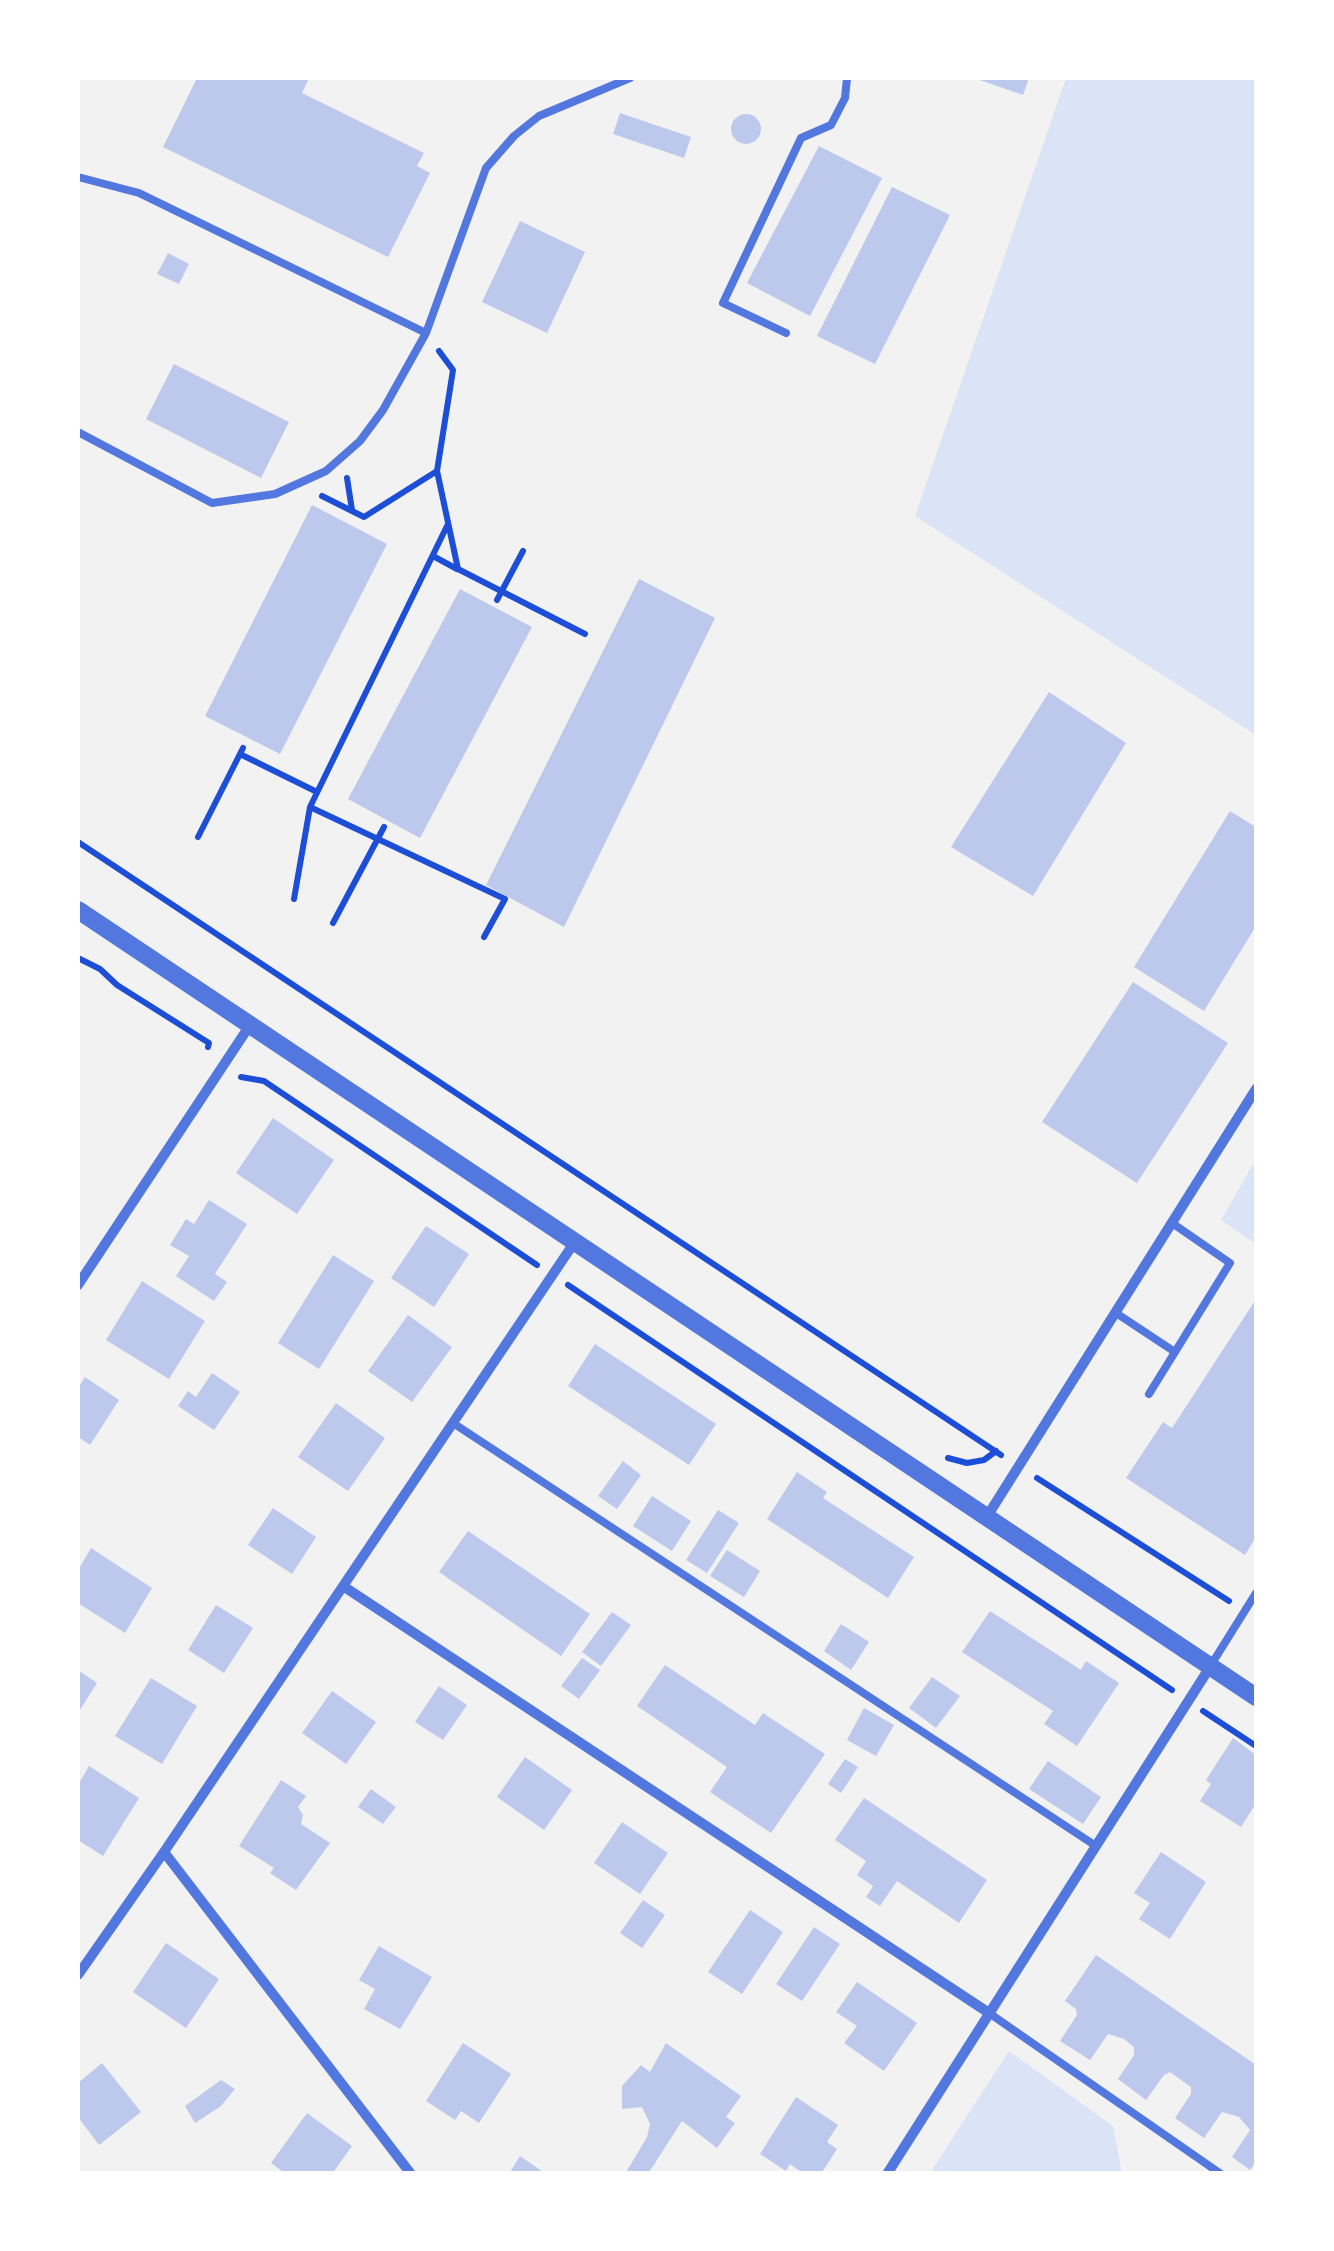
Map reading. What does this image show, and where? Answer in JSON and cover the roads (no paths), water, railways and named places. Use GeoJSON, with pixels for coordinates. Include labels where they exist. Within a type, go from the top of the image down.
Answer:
{"type":"FeatureCollection","features":[{"type":"Feature","properties":{"kind":"street"},"geometry":{"type":"LineString","coordinates":[[78,910],[1256,1697]]}},
{"type":"Feature","properties":{"kind":"street"},"geometry":{"type":"LineString","coordinates":[[78,1285],[250,1025]]}},
{"type":"Feature","properties":{"kind":"street"},"geometry":{"type":"LineString","coordinates":[[988,1516],[1256,1089]]}},
{"type":"Feature","properties":{"kind":"street"},"geometry":{"type":"LineString","coordinates":[[78,1975],[574,1243]]}},
{"type":"Feature","properties":{"kind":"street"},"geometry":{"type":"LineString","coordinates":[[343,1586],[989,2013]]}},
{"type":"Feature","properties":{"kind":"street"},"geometry":{"type":"LineString","coordinates":[[886,2174],[1210,1667]]}},
{"type":"Feature","properties":{"kind":"street"},"geometry":{"type":"LineString","coordinates":[[164,1852],[411,2174]]}},
{"type":"Feature","properties":{"kind":"lane"},"geometry":{"type":"LineString","coordinates":[[78,432],[212,503],[275,494],[326,471],[360,442],[426,334],[486,168],[514,136],[539,116],[630,78]]}},
{"type":"Feature","properties":{"kind":"lane"},"geometry":{"type":"LineString","coordinates":[[786,332],[723,303],[801,138],[831,125],[845,98],[847,78]]}},
{"type":"Feature","properties":{"kind":"lane"},"geometry":{"type":"LineString","coordinates":[[78,177],[139,194],[426,334]]}},
{"type":"Feature","properties":{"kind":"lane"},"geometry":{"type":"LineString","coordinates":[[1149,1394],[1230,1263],[1172,1223]]}},
{"type":"Feature","properties":{"kind":"lane"},"geometry":{"type":"LineString","coordinates":[[1116,1313],[1175,1352]]}},
{"type":"Feature","properties":{"kind":"lane"},"geometry":{"type":"LineString","coordinates":[[453,1423],[1096,1846]]}},
{"type":"Feature","properties":{"kind":"lane"},"geometry":{"type":"LineString","coordinates":[[1210,1667],[1256,1593]]}},
{"type":"Feature","properties":{"kind":"lane"},"geometry":{"type":"LineString","coordinates":[[989,2013],[1221,2174]]}}]}
